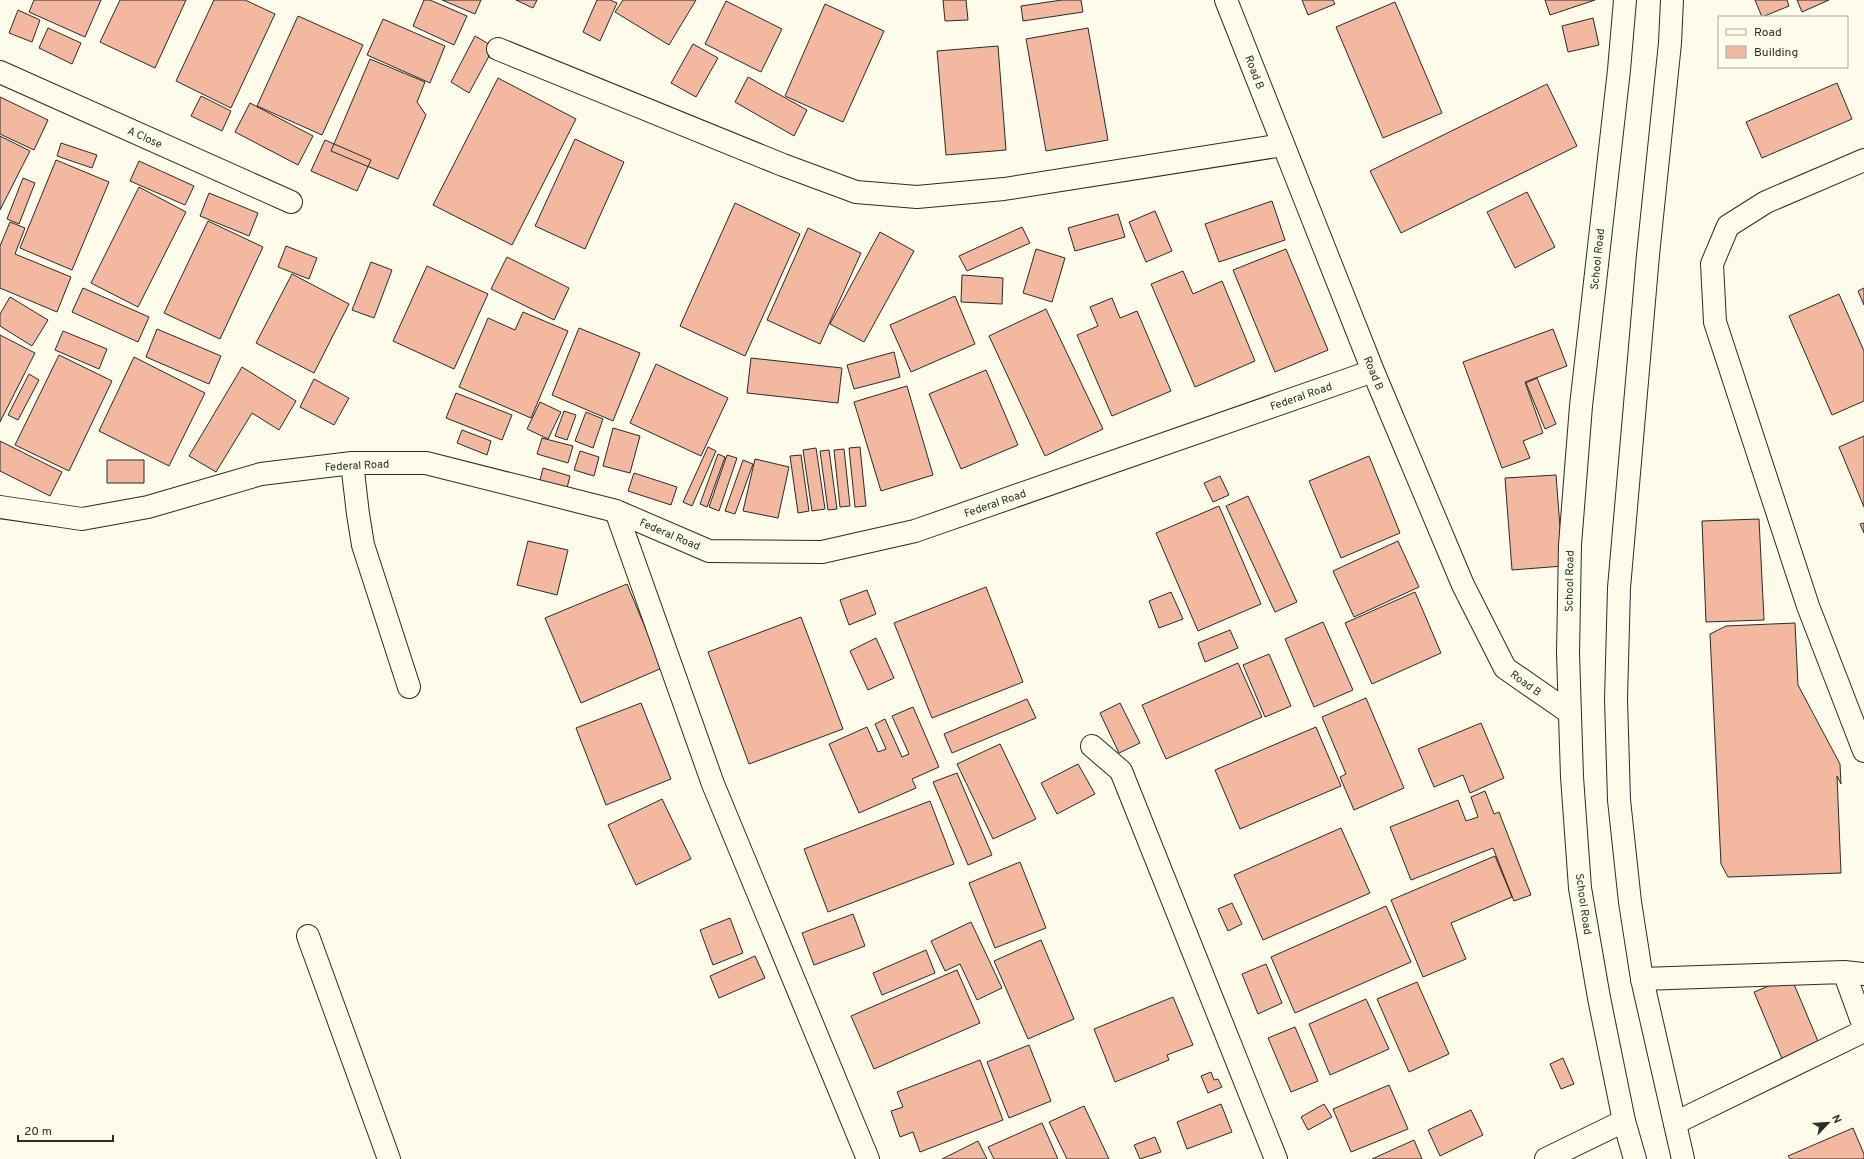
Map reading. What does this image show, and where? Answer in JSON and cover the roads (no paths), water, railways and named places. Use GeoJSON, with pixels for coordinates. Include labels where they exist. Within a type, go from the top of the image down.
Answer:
{"type":"FeatureCollection","features":[{"type":"Feature","properties":{"kind":"street","name":"Road B"},"geometry":{"type":"LineString","coordinates":[[1226,0],[1373,371],[1463,585],[1505,668],[1570,713]]}},
{"type":"Feature","properties":{"kind":"street","name":"School Road"},"geometry":{"type":"LineString","coordinates":[[1625,0],[1619,70],[1581,406],[1570,545],[1568,653],[1572,777],[1580,888],[1599,998],[1624,1121],[1635,1159]]}},
{"type":"Feature","properties":{"kind":"street"},"geometry":{"type":"LineString","coordinates":[[1672,0],[1670,51],[1648,255],[1619,596],[1616,699],[1619,800],[1630,902],[1642,979],[1683,1159]]}},
{"type":"Feature","properties":{"kind":"street"},"geometry":{"type":"LineString","coordinates":[[498,49],[783,165],[856,192],[917,197],[1004,190],[1283,145]]}},
{"type":"Feature","properties":{"kind":"street","name":"A Close"},"geometry":{"type":"LineString","coordinates":[[0,72],[291,202]]}},
{"type":"Feature","properties":{"kind":"street"},"geometry":{"type":"LineString","coordinates":[[1864,160],[1766,202],[1728,226],[1712,264],[1715,322],[1808,606],[1864,751]]}},
{"type":"Feature","properties":{"kind":"street","name":"Federal Road"},"geometry":{"type":"LineString","coordinates":[[0,507],[82,519],[148,507],[261,474],[352,463],[426,463],[616,511],[709,551],[822,552],[915,531],[1373,371]]}},
{"type":"Feature","properties":{"kind":"street"},"geometry":{"type":"LineString","coordinates":[[352,463],[363,545],[409,687]]}},
{"type":"Feature","properties":{"kind":"street"},"geometry":{"type":"LineString","coordinates":[[616,511],[713,784],[868,1159]]}},
{"type":"Feature","properties":{"kind":"street"},"geometry":{"type":"LineString","coordinates":[[1092,746],[1122,771],[1276,1159]]}},
{"type":"Feature","properties":{"kind":"street"},"geometry":{"type":"LineString","coordinates":[[308,936],[390,1159]]}},
{"type":"Feature","properties":{"kind":"street"},"geometry":{"type":"LineString","coordinates":[[1642,979],[1854,973],[1864,1027]]}},
{"type":"Feature","properties":{"kind":"street"},"geometry":{"type":"LineString","coordinates":[[1675,1123],[1864,1031]]}},
{"type":"Feature","properties":{"kind":"street"},"geometry":{"type":"LineString","coordinates":[[1546,1159],[1624,1121]]}}]}
